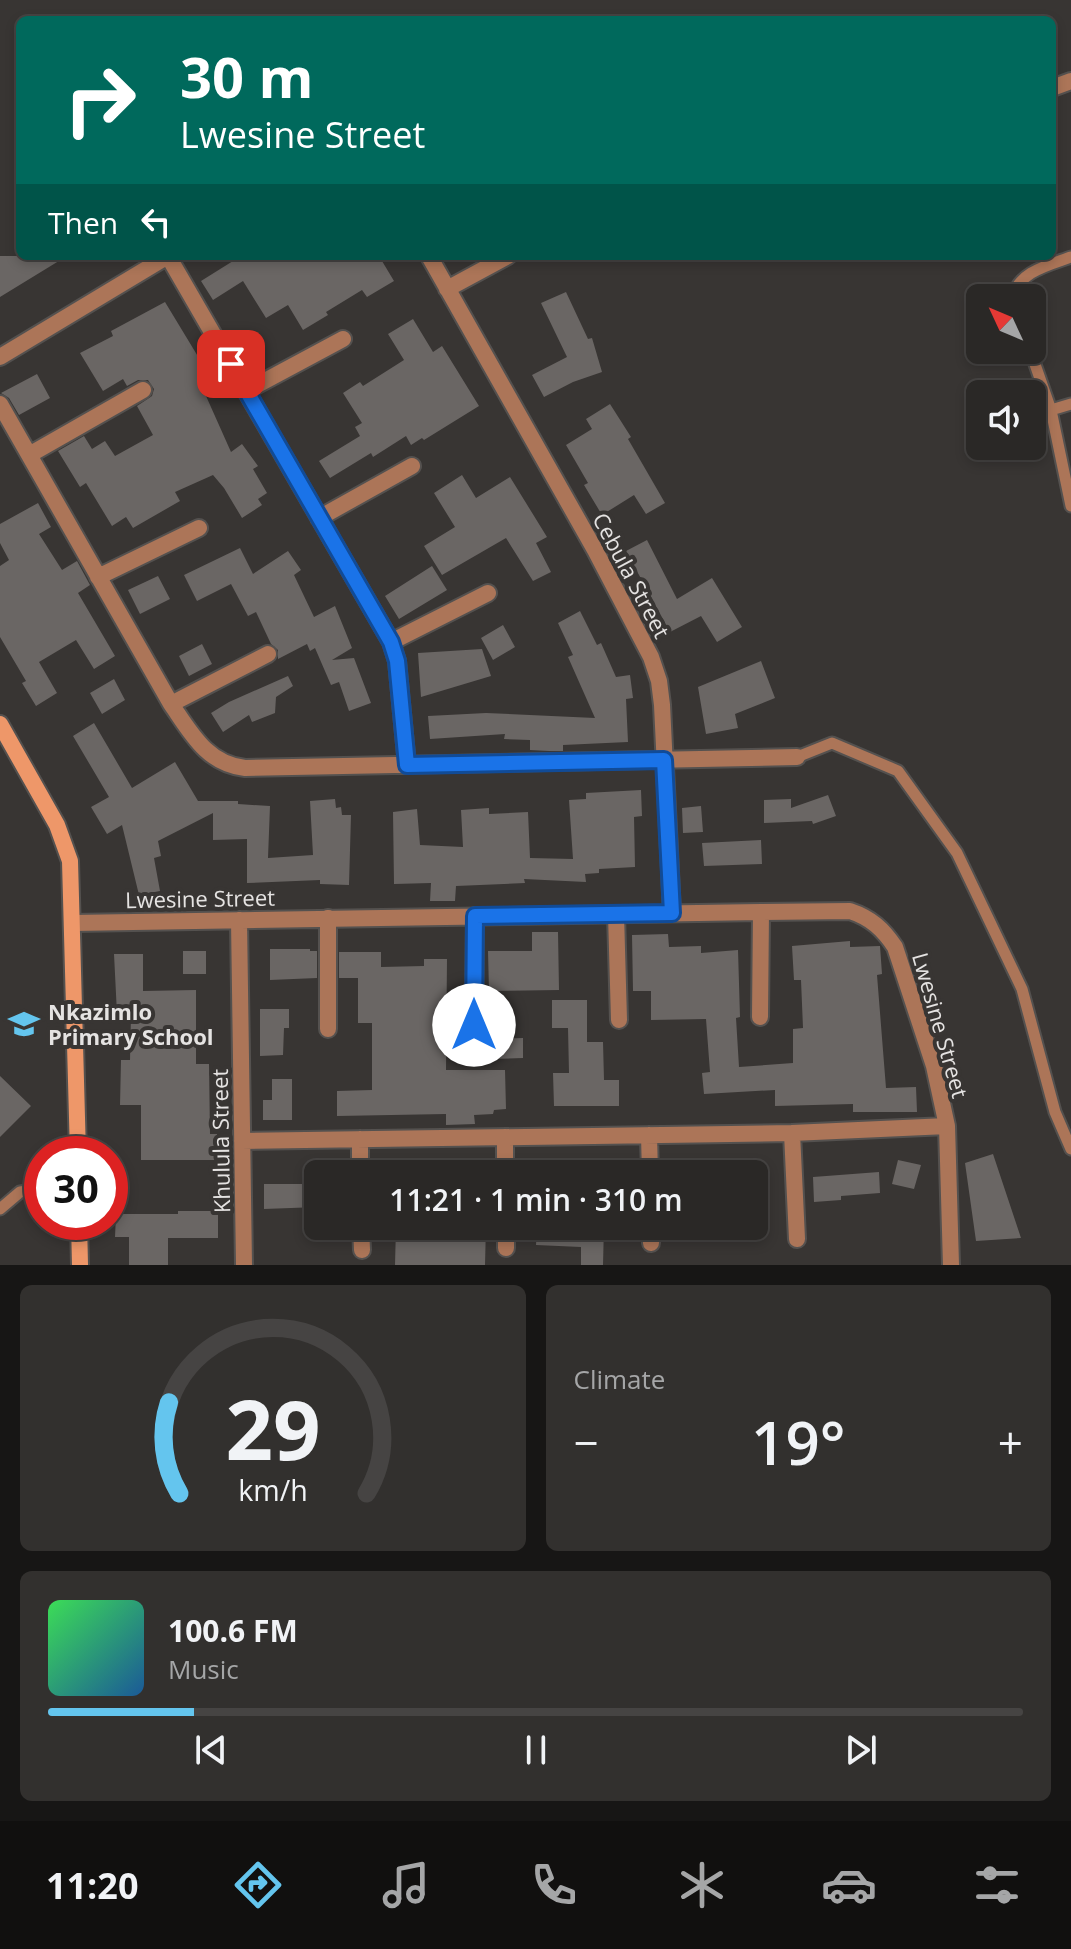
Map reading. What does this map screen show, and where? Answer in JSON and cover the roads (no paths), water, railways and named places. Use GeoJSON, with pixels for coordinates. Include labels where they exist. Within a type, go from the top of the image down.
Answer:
{"type":"FeatureCollection","features":[{"type":"Feature","properties":{"kind":"street"},"geometry":{"type":"LineString","coordinates":[[0,357],[161,260]]}},
{"type":"Feature","properties":{"kind":"street"},"geometry":{"type":"LineString","coordinates":[[170,260],[391,642],[397,661],[407,765]]}},
{"type":"Feature","properties":{"kind":"street","name":"Cebula Street"},"geometry":{"type":"LineString","coordinates":[[431,260],[595,550],[651,657],[659,681],[662,705],[672,913]]}},
{"type":"Feature","properties":{"kind":"street"},"geometry":{"type":"LineString","coordinates":[[447,289],[501,260]]}},
{"type":"Feature","properties":{"kind":"street"},"geometry":{"type":"LineString","coordinates":[[246,391],[343,339]]}},
{"type":"Feature","properties":{"kind":"street"},"geometry":{"type":"LineString","coordinates":[[29,455],[143,390]]}},
{"type":"Feature","properties":{"kind":"street"},"geometry":{"type":"LineString","coordinates":[[0,404],[171,704],[204,750],[218,761],[236,768],[797,757]]}},
{"type":"Feature","properties":{"kind":"street"},"geometry":{"type":"LineString","coordinates":[[319,518],[412,466]]}},
{"type":"Feature","properties":{"kind":"street"},"geometry":{"type":"LineString","coordinates":[[98,577],[199,528]]}},
{"type":"Feature","properties":{"kind":"street"},"geometry":{"type":"LineString","coordinates":[[391,642],[488,593]]}},
{"type":"Feature","properties":{"kind":"street"},"geometry":{"type":"LineString","coordinates":[[171,704],[268,654]]}},
{"type":"Feature","properties":{"kind":"street"},"geometry":{"type":"LineString","coordinates":[[0,724],[57,825],[70,861],[78,1136]]}},
{"type":"Feature","properties":{"kind":"street","name":"Lwesine Street"},"geometry":{"type":"LineString","coordinates":[[73,923],[850,911],[871,919],[885,931],[895,947],[934,1066],[947,1126],[951,1265]]}},
{"type":"Feature","properties":{"kind":"street"},"geometry":{"type":"LineString","coordinates":[[760,1017],[761,912]]}},
{"type":"Feature","properties":{"kind":"street"},"geometry":{"type":"LineString","coordinates":[[616,914],[619,1020]]}},
{"type":"Feature","properties":{"kind":"street"},"geometry":{"type":"LineString","coordinates":[[474,1025],[475,916]]}},
{"type":"Feature","properties":{"kind":"street"},"geometry":{"type":"LineString","coordinates":[[328,918],[328,1029]]}},
{"type":"Feature","properties":{"kind":"street","name":"Khulula Street"},"geometry":{"type":"LineString","coordinates":[[239,920],[244,1265]]}},
{"type":"Feature","properties":{"kind":"street"},"geometry":{"type":"LineString","coordinates":[[242,1141],[792,1133],[947,1126]]}},
{"type":"Feature","properties":{"kind":"street"},"geometry":{"type":"LineString","coordinates":[[792,1133],[797,1239]]}},
{"type":"Feature","properties":{"kind":"street"},"geometry":{"type":"LineString","coordinates":[[649,1135],[650,1160]]}},
{"type":"Feature","properties":{"kind":"street"},"geometry":{"type":"LineString","coordinates":[[505,1137],[505,1160]]}},
{"type":"Feature","properties":{"kind":"street"},"geometry":{"type":"LineString","coordinates":[[360,1139],[360,1160]]}},
{"type":"Feature","properties":{"kind":"street"},"geometry":{"type":"LineString","coordinates":[[79,1240],[80,1265]]}},
{"type":"Feature","properties":{"kind":"street"},"geometry":{"type":"LineString","coordinates":[[362,1240],[362,1250]]}},
{"type":"Feature","properties":{"kind":"street"},"geometry":{"type":"LineString","coordinates":[[506,1240],[506,1248]]}},
{"type":"Feature","properties":{"kind":"lane"},"geometry":{"type":"LineString","coordinates":[[1018,284],[1035,271],[1071,257]]}},
{"type":"Feature","properties":{"kind":"lane"},"geometry":{"type":"LineString","coordinates":[[1035,364],[1051,410],[1071,506]]}},
{"type":"Feature","properties":{"kind":"lane"},"geometry":{"type":"LineString","coordinates":[[1051,410],[1071,404]]}},
{"type":"Feature","properties":{"kind":"lane"},"geometry":{"type":"LineString","coordinates":[[797,757],[832,743],[898,771],[957,853],[1022,989],[1055,1112],[1071,1149]]}},
{"type":"Feature","properties":{"kind":"lane"},"geometry":{"type":"LineString","coordinates":[[0,1209],[24,1191]]}},
{"type":"Feature","properties":{"kind":"place","name":"Nkazimlo Primary School"},"geometry":{"type":"Point","coordinates":[24,1024]}}]}
